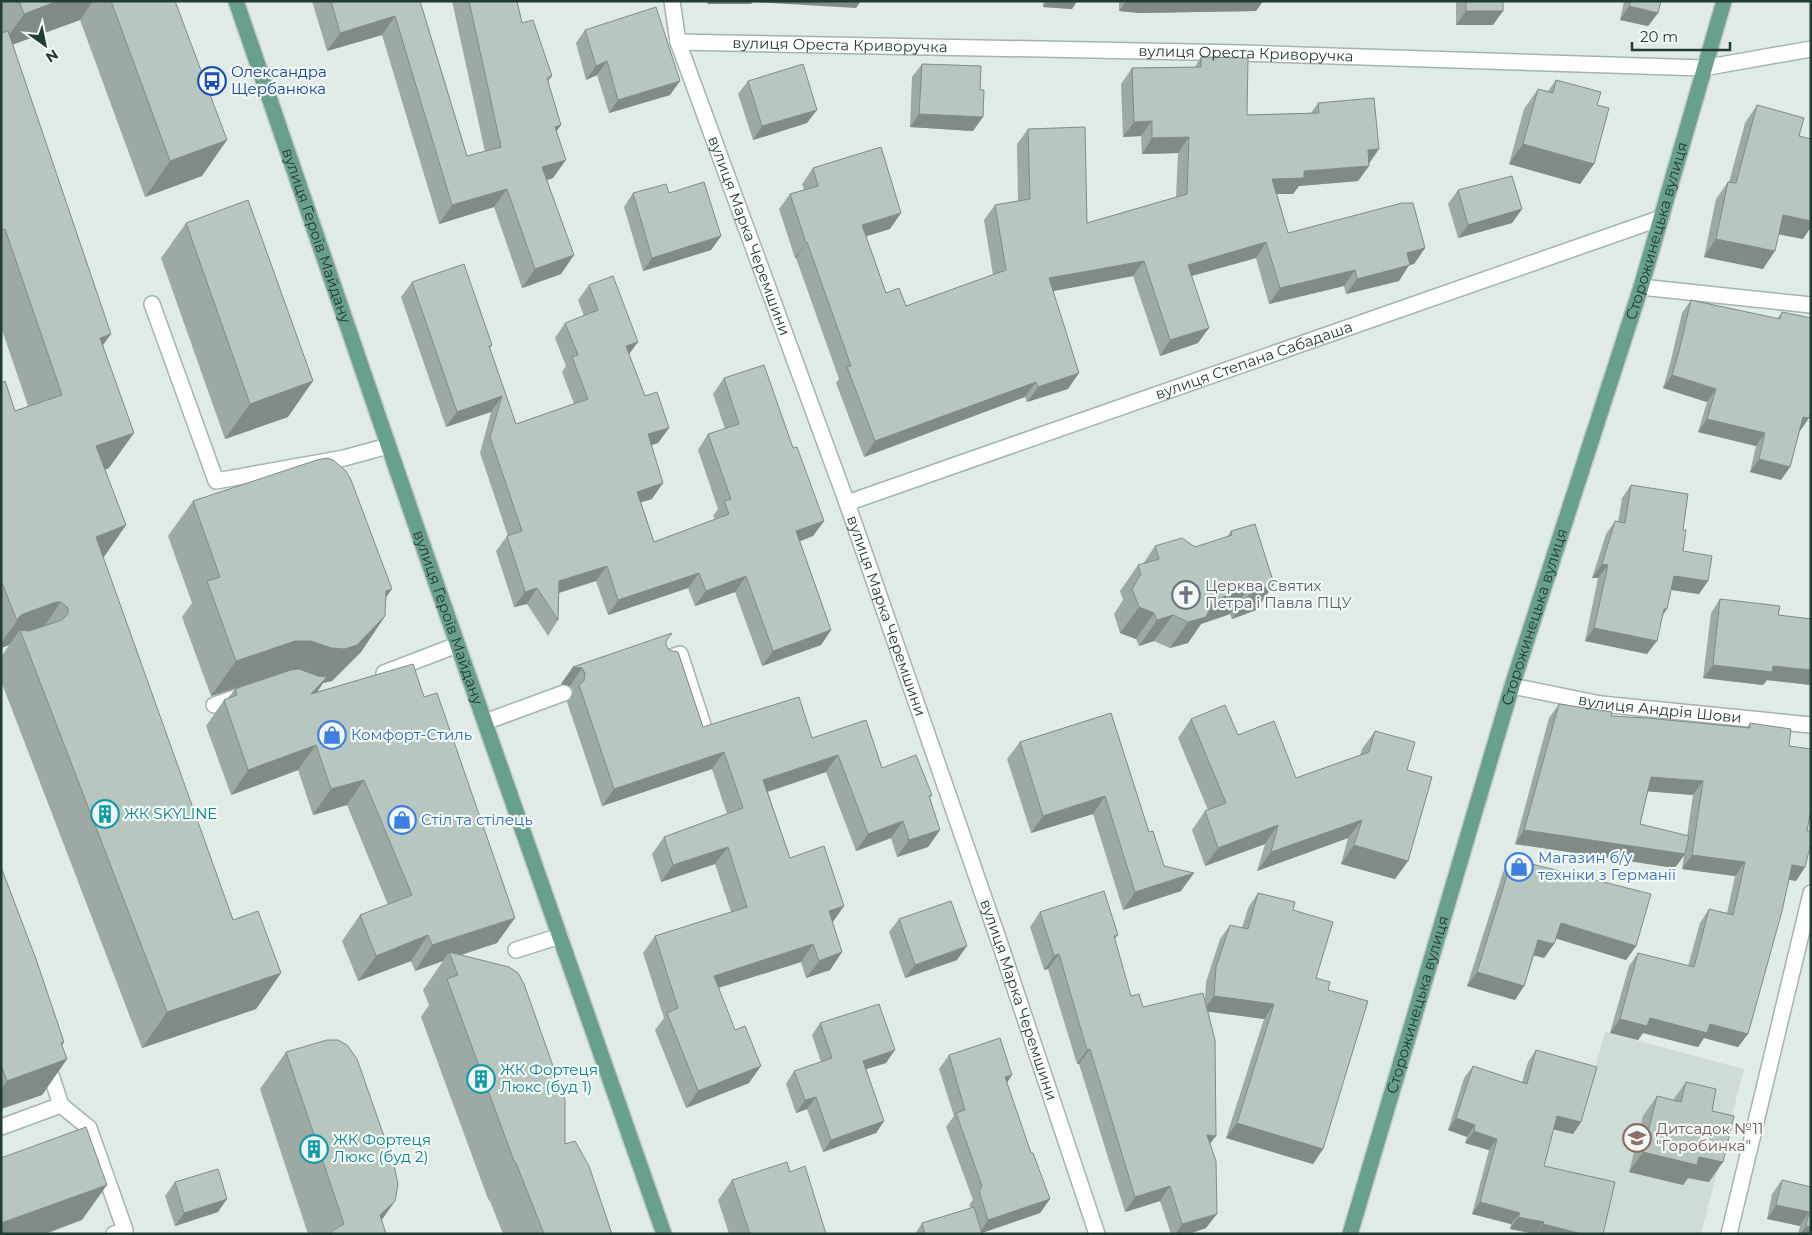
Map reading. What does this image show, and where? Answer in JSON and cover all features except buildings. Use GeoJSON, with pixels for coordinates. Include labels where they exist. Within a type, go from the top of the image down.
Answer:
{"type":"FeatureCollection","features":[{"type":"Feature","properties":{"kind":"main road","name":"вулиця Героїв Майдану"},"geometry":{"type":"LineString","coordinates":[[236,1],[388,446],[664,1234]]}},
{"type":"Feature","properties":{"kind":"main road","name":"Сторожинецька вулиця"},"geometry":{"type":"LineString","coordinates":[[1351,1234],[1512,686],[1641,287],[1724,1]]}},
{"type":"Feature","properties":{"kind":"street","name":"вулиця Марка Черемшини"},"geometry":{"type":"LineString","coordinates":[[672,1],[678,42],[846,503],[996,932],[1097,1234]]}},
{"type":"Feature","properties":{"kind":"street","name":"вулиця Ореста Криворучка"},"geometry":{"type":"LineString","coordinates":[[678,42],[1251,53],[1703,68],[1811,49]]}},
{"type":"Feature","properties":{"kind":"street","name":"вулиця Степана Сабадаша"},"geometry":{"type":"LineString","coordinates":[[846,503],[1661,218]]}},
{"type":"Feature","properties":{"kind":"street"},"geometry":{"type":"LineString","coordinates":[[1641,287],[1811,305]]}},
{"type":"Feature","properties":{"kind":"street"},"geometry":{"type":"LineString","coordinates":[[152,304],[216,481],[344,458],[388,446]]}},
{"type":"Feature","properties":{"kind":"street"},"geometry":{"type":"LineString","coordinates":[[374,677],[457,644]]}},
{"type":"Feature","properties":{"kind":"street"},"geometry":{"type":"LineString","coordinates":[[662,660],[680,654],[704,728]]}},
{"type":"Feature","properties":{"kind":"street","name":"вулиця Андрія Шови"},"geometry":{"type":"LineString","coordinates":[[1512,686],[1601,704],[1811,725]]}},
{"type":"Feature","properties":{"kind":"street"},"geometry":{"type":"LineString","coordinates":[[214,705],[252,692]]}},
{"type":"Feature","properties":{"kind":"street"},"geometry":{"type":"LineString","coordinates":[[485,722],[564,693]]}},
{"type":"Feature","properties":{"kind":"street"},"geometry":{"type":"LineString","coordinates":[[1729,1234],[1811,893]]}},
{"type":"Feature","properties":{"kind":"street"},"geometry":{"type":"LineString","coordinates":[[516,950],[560,936]]}},
{"type":"Feature","properties":{"kind":"street"},"geometry":{"type":"LineString","coordinates":[[43,1049],[61,1105],[89,1128],[125,1230],[114,1234]]}},
{"type":"Feature","properties":{"kind":"street"},"geometry":{"type":"LineString","coordinates":[[1,1127],[61,1105]]}},
{"type":"Feature","properties":{"kind":"shaded area","name":"Дитсадок №11 \"Горобинка\""},"geometry":{"type":"Polygon","coordinates":[[[1605,1032],[1744,1069],[1701,1234],[1599,1234],[1538,1173],[1560,1099],[1585,1103],[1605,1032]]]}},
{"type":"Feature","properties":{"kind":"place","name":"Олександра Щербанюка"},"geometry":{"type":"Point","coordinates":[212,81]}},
{"type":"Feature","properties":{"kind":"place","name":"Церква Святих Петра і Павла ПЦУ"},"geometry":{"type":"Point","coordinates":[1186,595]}},
{"type":"Feature","properties":{"kind":"place","name":"Комфорт-Стиль"},"geometry":{"type":"Point","coordinates":[332,735]}},
{"type":"Feature","properties":{"kind":"place","name":"ЖК SKYLINE"},"geometry":{"type":"Point","coordinates":[105,814]}},
{"type":"Feature","properties":{"kind":"place","name":"Стіл та стілець"},"geometry":{"type":"Point","coordinates":[402,820]}},
{"type":"Feature","properties":{"kind":"place","name":"Магазин б/у техніки з Германії"},"geometry":{"type":"Point","coordinates":[1519,867]}},
{"type":"Feature","properties":{"kind":"place","name":"ЖК Фортеця Люкс (буд 1)"},"geometry":{"type":"Point","coordinates":[481,1079]}},
{"type":"Feature","properties":{"kind":"place","name":"Дитсадок №11 \"Горобинка\""},"geometry":{"type":"Point","coordinates":[1637,1138]}},
{"type":"Feature","properties":{"kind":"place","name":"ЖК Фортеця Люкс (буд 2)"},"geometry":{"type":"Point","coordinates":[314,1149]}}]}
